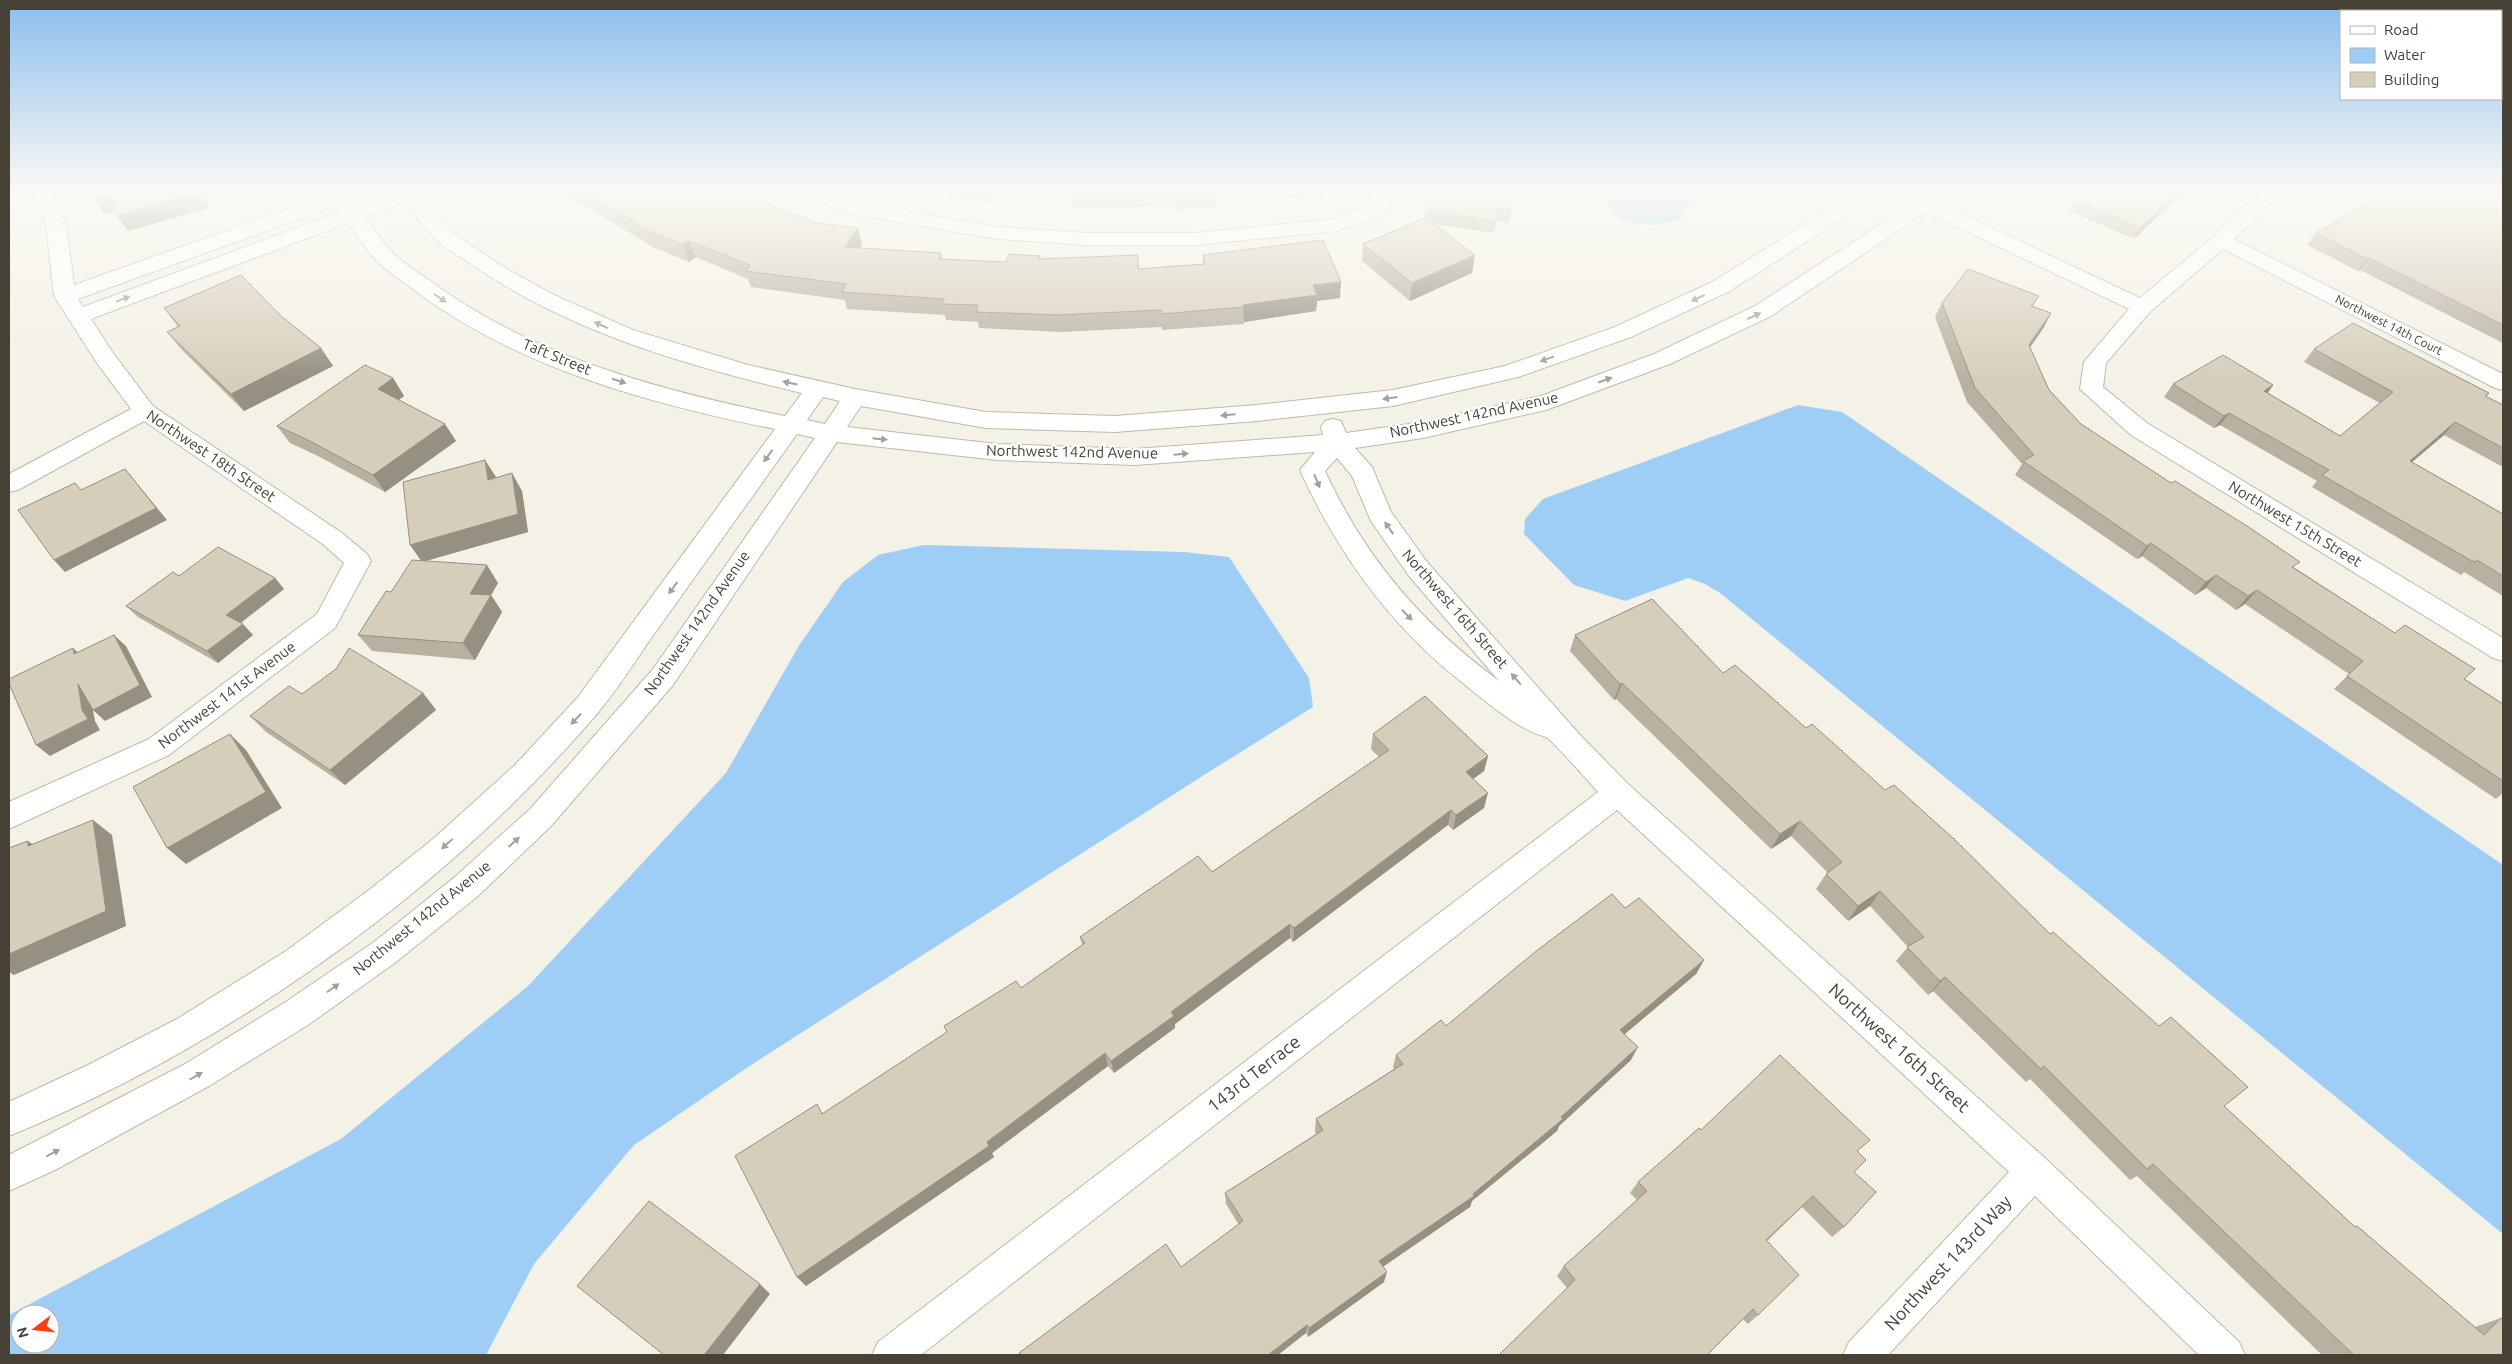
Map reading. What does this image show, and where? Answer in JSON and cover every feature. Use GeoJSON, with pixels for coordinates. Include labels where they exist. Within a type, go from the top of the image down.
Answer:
{"type":"FeatureCollection","features":[{"type":"Feature","properties":{"kind":"street","name":"Northwest 18th Street"},"geometry":{"type":"LineString","coordinates":[[59,254],[64,296],[144,411],[334,539],[358,561]]}},
{"type":"Feature","properties":{"kind":"street"},"geometry":{"type":"LineString","coordinates":[[64,296],[177,254]]}},
{"type":"Feature","properties":{"kind":"street"},"geometry":{"type":"LineString","coordinates":[[78,316],[247,254]]}},
{"type":"Feature","properties":{"kind":"street","name":"Taft Street"},"geometry":{"type":"LineString","coordinates":[[383,254],[444,300],[492,329],[572,366],[685,402],[831,433]]}},
{"type":"Feature","properties":{"kind":"street"},"geometry":{"type":"LineString","coordinates":[[470,254],[498,274],[546,300],[625,335],[744,372],[855,397]]}},
{"type":"Feature","properties":{"kind":"street","name":"Northwest 142nd Avenue"},"geometry":{"type":"LineString","coordinates":[[9,1173],[115,1121],[197,1075],[255,1039],[385,952],[467,886],[541,817],[663,677],[855,397],[986,420],[1115,424],[1393,398],[1510,372],[1623,332],[1722,286],[1773,254]]}},
{"type":"Feature","properties":{"kind":"street","name":"Northwest 142nd Avenue"},"geometry":{"type":"LineString","coordinates":[[831,433],[998,452],[1135,457],[1336,442],[1423,430],[1546,402],[1662,359],[1763,311],[1849,254]]}},
{"type":"Feature","properties":{"kind":"street"},"geometry":{"type":"LineString","coordinates":[[2029,254],[2142,307],[2205,254]]}},
{"type":"Feature","properties":{"kind":"street","name":"Northwest 14th Court"},"geometry":{"type":"LineString","coordinates":[[2248,254],[2503,383]]}},
{"type":"Feature","properties":{"kind":"street","name":"Northwest 15th Street"},"geometry":{"type":"LineString","coordinates":[[2142,307],[2095,362],[2091,389],[2139,429],[2503,650]]}},
{"type":"Feature","properties":{"kind":"street"},"geometry":{"type":"LineString","coordinates":[[9,1119],[100,1077],[190,1030],[297,961],[380,900],[444,848],[525,773],[588,706],[817,389]]}},
{"type":"Feature","properties":{"kind":"street","name":"Northwest 16th Street"},"geometry":{"type":"LineString","coordinates":[[1327,405],[1336,442],[1363,473],[1380,516],[1418,569],[1570,743],[1618,793],[2034,1171],[2226,1355]]}},
{"type":"Feature","properties":{"kind":"street"},"geometry":{"type":"LineString","coordinates":[[9,484],[144,411]]}},
{"type":"Feature","properties":{"kind":"street","name":"Northwest 16th Street"},"geometry":{"type":"LineString","coordinates":[[1336,442],[1312,470],[1338,525],[1378,582],[1402,610],[1460,665],[1531,718],[1570,743]]}},
{"type":"Feature","properties":{"kind":"street","name":"Northwest 141st Avenue"},"geometry":{"type":"LineString","coordinates":[[9,816],[159,747],[326,621],[358,561]]}},
{"type":"Feature","properties":{"kind":"street","name":"143rd Terrace"},"geometry":{"type":"LineString","coordinates":[[891,1355],[1618,793]]}},
{"type":"Feature","properties":{"kind":"street","name":"Northwest 143rd Way"},"geometry":{"type":"LineString","coordinates":[[1862,1355],[2034,1171]]}},
{"type":"Feature","properties":{"kind":"water"},"geometry":{"type":"Polygon","coordinates":[[[1798,405],[1842,412],[2503,865],[2503,1234],[1720,593],[1705,584],[1688,578],[1625,601],[1574,585],[1524,534],[1525,519],[1543,499],[1798,405]]]}},
{"type":"Feature","properties":{"kind":"water"},"geometry":{"type":"Polygon","coordinates":[[[924,545],[1184,552],[1229,557],[1309,678],[1313,707],[751,1065],[634,1145],[534,1264],[486,1355],[9,1355],[9,1315],[10,1354],[60,1354],[60,1304],[30,1304],[341,1139],[528,986],[726,773],[800,644],[843,582],[878,555],[924,545]]]}},
{"type":"Feature","properties":{"kind":"building"},"geometry":{"type":"Polygon","coordinates":[[[721,254],[941,254],[939,259],[1006,262],[1009,254],[1040,256],[1039,259],[1138,255],[1138,269],[1205,264],[1203,255],[1214,254],[1329,254],[1341,282],[1313,285],[1317,295],[1243,305],[1244,307],[1161,314],[1161,310],[1059,315],[976,312],[978,305],[942,304],[944,299],[842,292],[846,284],[746,271],[750,265],[721,254]]]}},
{"type":"Feature","properties":{"kind":"building"},"geometry":{"type":"Polygon","coordinates":[[[1375,254],[1475,255],[1412,283],[1375,254]]]}},
{"type":"Feature","properties":{"kind":"building"},"geometry":{"type":"Polygon","coordinates":[[[2357,254],[2503,254],[2503,325],[2369,258],[2367,259],[2357,254]]]}},
{"type":"Feature","properties":{"kind":"building"},"geometry":{"type":"Polygon","coordinates":[[[1968,269],[2039,296],[2031,306],[2051,313],[2029,345],[2049,390],[2081,424],[2171,483],[2175,481],[2247,526],[2300,562],[2292,567],[2395,633],[2405,625],[2475,669],[2464,679],[2503,704],[2503,781],[2347,676],[2363,661],[2257,590],[2248,596],[2216,575],[2206,582],[2151,543],[2147,546],[2023,461],[2034,455],[1975,388],[1942,303],[1968,269]]]}},
{"type":"Feature","properties":{"kind":"building"},"geometry":{"type":"Polygon","coordinates":[[[241,275],[281,316],[321,348],[231,394],[167,332],[180,326],[164,308],[241,275]]]}},
{"type":"Feature","properties":{"kind":"building"},"geometry":{"type":"Polygon","coordinates":[[[2353,323],[2489,393],[2485,396],[2503,405],[2503,448],[2455,422],[2410,461],[2503,514],[2503,576],[2477,560],[2474,562],[2322,475],[2329,470],[2229,413],[2224,416],[2173,384],[2223,355],[2273,385],[2264,391],[2340,436],[2393,392],[2314,349],[2353,323]]]}},
{"type":"Feature","properties":{"kind":"building"},"geometry":{"type":"Polygon","coordinates":[[[365,365],[393,378],[378,389],[445,424],[373,475],[306,439],[277,426],[365,365]]]}},
{"type":"Feature","properties":{"kind":"building"},"geometry":{"type":"Polygon","coordinates":[[[485,460],[488,480],[512,473],[518,514],[410,545],[403,482],[485,460]]]}},
{"type":"Feature","properties":{"kind":"building"},"geometry":{"type":"Polygon","coordinates":[[[125,469],[156,508],[54,560],[18,510],[75,483],[81,490],[125,469]]]}},
{"type":"Feature","properties":{"kind":"building"},"geometry":{"type":"Polygon","coordinates":[[[218,547],[275,578],[226,615],[243,624],[207,651],[126,606],[173,572],[179,576],[218,547]]]}},
{"type":"Feature","properties":{"kind":"building"},"geometry":{"type":"Polygon","coordinates":[[[412,560],[487,565],[470,594],[491,595],[463,643],[358,635],[386,591],[391,592],[412,560]]]}},
{"type":"Feature","properties":{"kind":"building"},"geometry":{"type":"Polygon","coordinates":[[[1652,599],[1723,673],[1735,665],[1806,728],[1812,724],[1885,790],[1894,785],[1955,840],[2050,934],[2053,932],[2159,1026],[2171,1017],[2248,1087],[2224,1106],[2355,1227],[2357,1226],[2484,1335],[2501,1318],[2503,1320],[2503,1355],[2354,1355],[2153,1164],[2147,1169],[2044,1066],[2041,1069],[1945,977],[1940,981],[1907,947],[1924,937],[1880,891],[1858,906],[1826,874],[1842,862],[1800,821],[1780,834],[1622,683],[1620,684],[1575,635],[1652,599]]]}},
{"type":"Feature","properties":{"kind":"building"},"geometry":{"type":"Polygon","coordinates":[[[114,635],[140,685],[93,710],[78,684],[82,710],[88,719],[36,745],[9,684],[9,679],[73,648],[74,654],[114,635]]]}},
{"type":"Feature","properties":{"kind":"building"},"geometry":{"type":"Polygon","coordinates":[[[349,648],[423,693],[330,770],[250,716],[289,686],[302,694],[336,669],[349,648]]]}},
{"type":"Feature","properties":{"kind":"building"},"geometry":{"type":"Polygon","coordinates":[[[1425,696],[1488,756],[1466,772],[1488,793],[1456,815],[1451,810],[1294,928],[1290,924],[1171,1012],[1174,1016],[1111,1061],[1105,1053],[987,1142],[989,1146],[797,1277],[735,1156],[817,1104],[822,1114],[947,1032],[944,1026],[1016,981],[1021,988],[1085,943],[1080,937],[1198,856],[1212,872],[1389,750],[1373,734],[1425,696]]]}},
{"type":"Feature","properties":{"kind":"building"},"geometry":{"type":"Polygon","coordinates":[[[230,734],[266,792],[167,848],[133,787],[230,734]]]}},
{"type":"Feature","properties":{"kind":"building"},"geometry":{"type":"Polygon","coordinates":[[[93,820],[106,911],[9,954],[9,848],[28,841],[28,846],[93,820]]]}},
{"type":"Feature","properties":{"kind":"building"},"geometry":{"type":"Polygon","coordinates":[[[1612,894],[1625,908],[1639,898],[1704,960],[1620,1030],[1638,1047],[1561,1117],[1563,1119],[1473,1194],[1474,1196],[1379,1261],[1387,1272],[1309,1328],[1307,1325],[1268,1355],[1020,1355],[1019,1353],[1166,1244],[1181,1267],[1243,1221],[1225,1193],[1323,1130],[1316,1119],[1403,1064],[1396,1055],[1441,1020],[1446,1026],[1535,952],[1612,894]]]}},
{"type":"Feature","properties":{"kind":"building"},"geometry":{"type":"Polygon","coordinates":[[[1780,1055],[1870,1140],[1857,1151],[1866,1160],[1854,1172],[1876,1192],[1844,1227],[1813,1196],[1766,1240],[1799,1275],[1758,1315],[1753,1309],[1707,1355],[1499,1355],[1575,1280],[1564,1266],[1647,1191],[1638,1182],[1699,1128],[1701,1130],[1780,1055]]]}},
{"type":"Feature","properties":{"kind":"building"},"geometry":{"type":"Polygon","coordinates":[[[649,1201],[760,1284],[704,1355],[664,1355],[577,1286],[649,1201]]]}}]}
